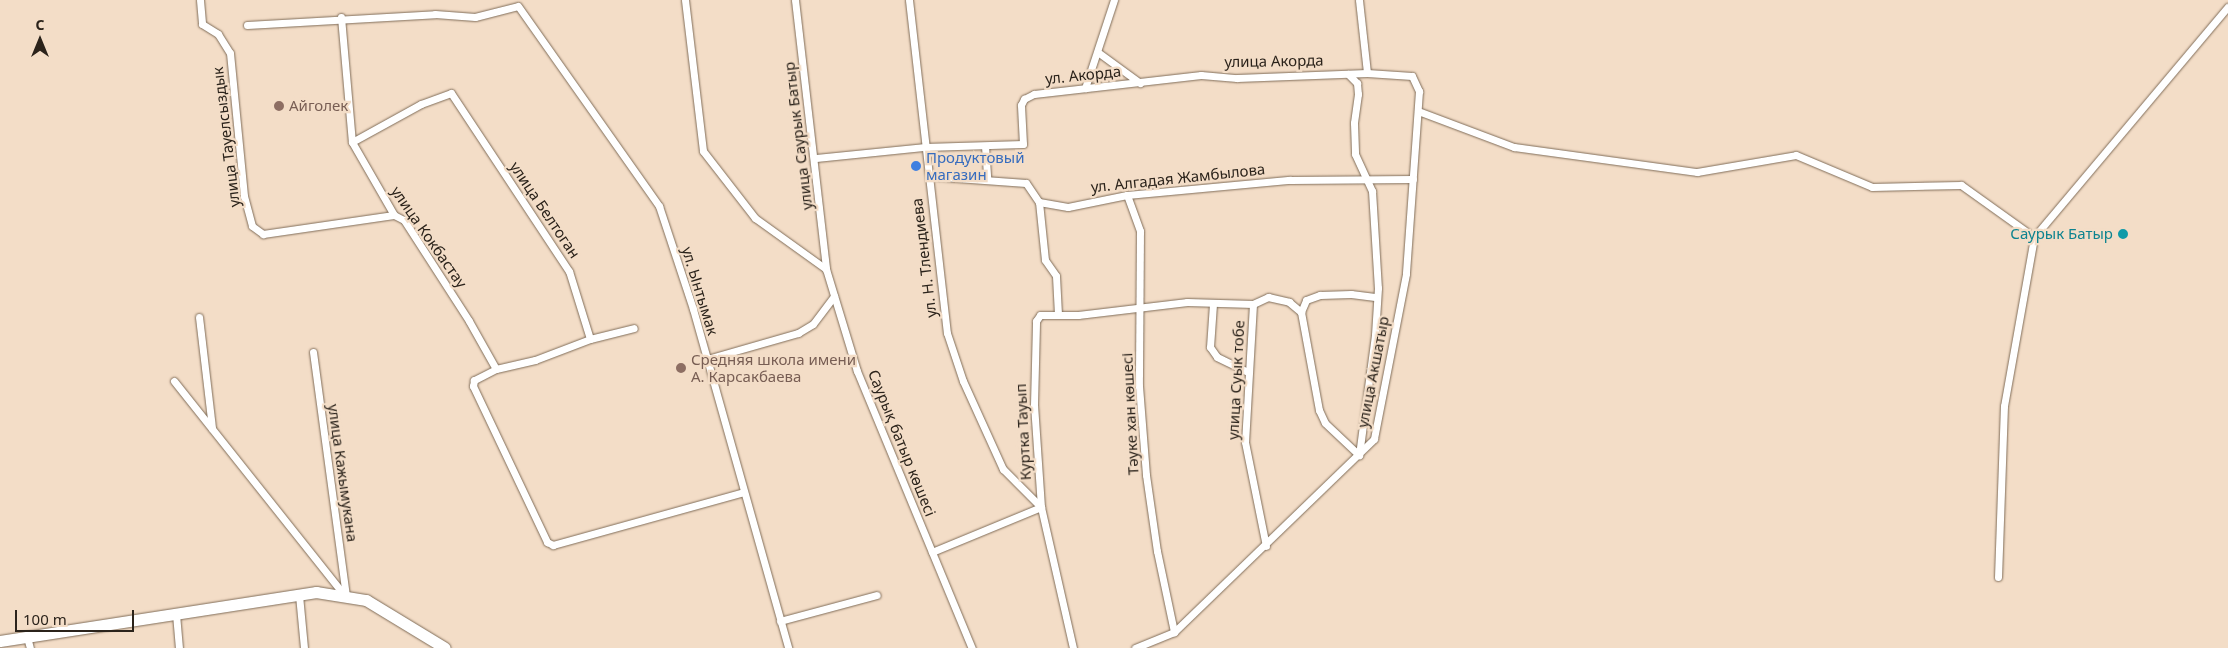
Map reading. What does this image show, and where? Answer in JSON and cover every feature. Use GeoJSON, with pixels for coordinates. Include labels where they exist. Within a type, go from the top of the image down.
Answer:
{"type":"FeatureCollection","features":[{"type":"Feature","properties":{"kind":"main road"},"geometry":{"type":"LineString","coordinates":[[0,641],[28,643],[176,614],[316,592],[366,600],[430,643],[445,648]]}},
{"type":"Feature","properties":{"kind":"street","name":"улица Тауелсыздык"},"geometry":{"type":"LineString","coordinates":[[200,0],[202,24],[218,34],[230,53],[244,196],[252,226],[263,234],[394,215]]}},
{"type":"Feature","properties":{"kind":"street"},"geometry":{"type":"LineString","coordinates":[[685,0],[703,151],[755,218],[826,269]]}},
{"type":"Feature","properties":{"kind":"street","name":"улица Саурык Батыр"},"geometry":{"type":"LineString","coordinates":[[795,0],[816,158],[826,269]]}},
{"type":"Feature","properties":{"kind":"street","name":"ул. Н. Тлендиева"},"geometry":{"type":"LineString","coordinates":[[909,0],[924,146],[947,333],[963,381],[1003,469],[1041,507]]}},
{"type":"Feature","properties":{"kind":"street"},"geometry":{"type":"LineString","coordinates":[[1085,88],[1099,53],[1114,0]]}},
{"type":"Feature","properties":{"kind":"street"},"geometry":{"type":"LineString","coordinates":[[1359,0],[1366,73]]}},
{"type":"Feature","properties":{"kind":"street"},"geometry":{"type":"LineString","coordinates":[[247,25],[341,17],[435,14],[474,17],[518,3]]}},
{"type":"Feature","properties":{"kind":"street","name":"ул. Ынтымак"},"geometry":{"type":"LineString","coordinates":[[518,3],[658,206],[706,359],[788,648]]}},
{"type":"Feature","properties":{"kind":"street"},"geometry":{"type":"LineString","coordinates":[[1998,577],[2004,406],[2034,237],[2228,7]]}},
{"type":"Feature","properties":{"kind":"street","name":"улица Кокбастау"},"geometry":{"type":"LineString","coordinates":[[341,17],[352,142],[394,215],[404,220],[469,321],[496,369]]}},
{"type":"Feature","properties":{"kind":"street"},"geometry":{"type":"LineString","coordinates":[[1099,53],[1140,83]]}},
{"type":"Feature","properties":{"kind":"street","name":"улица Акорда"},"geometry":{"type":"LineString","coordinates":[[1140,83],[1200,75],[1237,78],[1366,73],[1408,75]]}},
{"type":"Feature","properties":{"kind":"street"},"geometry":{"type":"LineString","coordinates":[[1348,74],[1356,83],[1358,94],[1354,123],[1356,154],[1372,191],[1377,297],[1359,455]]}},
{"type":"Feature","properties":{"kind":"street","name":"улица Акшатыр"},"geometry":{"type":"LineString","coordinates":[[1136,648],[1174,632],[1266,546],[1374,439],[1406,274],[1419,91],[1412,76],[1408,75]]}},
{"type":"Feature","properties":{"kind":"street","name":"ул. Акорда"},"geometry":{"type":"LineString","coordinates":[[816,158],[924,146],[1023,144],[1021,105],[1024,99],[1034,94],[1140,83]]}},
{"type":"Feature","properties":{"kind":"street","name":"улица Белтоган"},"geometry":{"type":"LineString","coordinates":[[352,142],[421,104],[451,93],[569,271],[590,339]]}},
{"type":"Feature","properties":{"kind":"street"},"geometry":{"type":"LineString","coordinates":[[1418,111],[1514,147],[1698,172],[1796,155],[1872,187],[1961,185],[2034,237]]}},
{"type":"Feature","properties":{"kind":"street"},"geometry":{"type":"LineString","coordinates":[[985,146],[987,178]]}},
{"type":"Feature","properties":{"kind":"street"},"geometry":{"type":"LineString","coordinates":[[929,176],[987,178],[994,183],[1026,183],[1039,202],[1045,260],[1056,276],[1058,314]]}},
{"type":"Feature","properties":{"kind":"street","name":"ул. Алгадая Жамбылова"},"geometry":{"type":"LineString","coordinates":[[1039,202],[1068,207],[1127,195],[1290,180],[1368,181],[1413,179]]}},
{"type":"Feature","properties":{"kind":"street","name":"Тәуке хан көшесі"},"geometry":{"type":"LineString","coordinates":[[1127,195],[1140,231],[1141,309],[1139,386],[1146,475],[1157,551],[1174,632]]}},
{"type":"Feature","properties":{"kind":"street","name":"Саурық батыр көшесі"},"geometry":{"type":"LineString","coordinates":[[826,269],[858,371],[972,648]]}},
{"type":"Feature","properties":{"kind":"street"},"geometry":{"type":"LineString","coordinates":[[1359,455],[1325,422],[1319,410],[1301,312],[1306,300],[1320,295],[1351,294],[1377,297]]}},
{"type":"Feature","properties":{"kind":"street"},"geometry":{"type":"LineString","coordinates":[[706,359],[798,333],[813,324],[834,296]]}},
{"type":"Feature","properties":{"kind":"street","name":"Куртка Тауып"},"geometry":{"type":"LineString","coordinates":[[1072,648],[1041,507],[1034,405],[1036,321],[1040,314],[1046,312],[1058,314],[1141,309],[1187,302],[1253,304],[1268,297],[1289,302],[1301,312]]}},
{"type":"Feature","properties":{"kind":"street"},"geometry":{"type":"LineString","coordinates":[[1213,304],[1210,347],[1218,357],[1248,372]]}},
{"type":"Feature","properties":{"kind":"street","name":"улица Суык тобе"},"geometry":{"type":"LineString","coordinates":[[1253,304],[1248,372],[1249,405],[1245,442],[1266,546]]}},
{"type":"Feature","properties":{"kind":"street"},"geometry":{"type":"LineString","coordinates":[[199,317],[213,429]]}},
{"type":"Feature","properties":{"kind":"street"},"geometry":{"type":"LineString","coordinates":[[634,328],[590,339],[535,360],[496,369],[474,380],[473,386],[547,542],[553,545],[744,492]]}},
{"type":"Feature","properties":{"kind":"street","name":"улица Кажымукана"},"geometry":{"type":"LineString","coordinates":[[313,352],[346,597]]}},
{"type":"Feature","properties":{"kind":"street"},"geometry":{"type":"LineString","coordinates":[[174,381],[346,597]]}},
{"type":"Feature","properties":{"kind":"street"},"geometry":{"type":"LineString","coordinates":[[932,552],[1041,507]]}},
{"type":"Feature","properties":{"kind":"street"},"geometry":{"type":"LineString","coordinates":[[299,595],[304,648]]}},
{"type":"Feature","properties":{"kind":"street"},"geometry":{"type":"LineString","coordinates":[[780,621],[877,595]]}},
{"type":"Feature","properties":{"kind":"street"},"geometry":{"type":"LineString","coordinates":[[176,614],[179,648]]}},
{"type":"Feature","properties":{"kind":"place","name":"Айголек"},"geometry":{"type":"Point","coordinates":[279,106]}},
{"type":"Feature","properties":{"kind":"place","name":"Продуктовый магазин"},"geometry":{"type":"Point","coordinates":[916,166]}},
{"type":"Feature","properties":{"kind":"place","name":"Саурык Батыр"},"geometry":{"type":"Point","coordinates":[2123,234]}},
{"type":"Feature","properties":{"kind":"place","name":"Средняя школа имени А. Карсакбаева"},"geometry":{"type":"Point","coordinates":[681,368]}}]}
